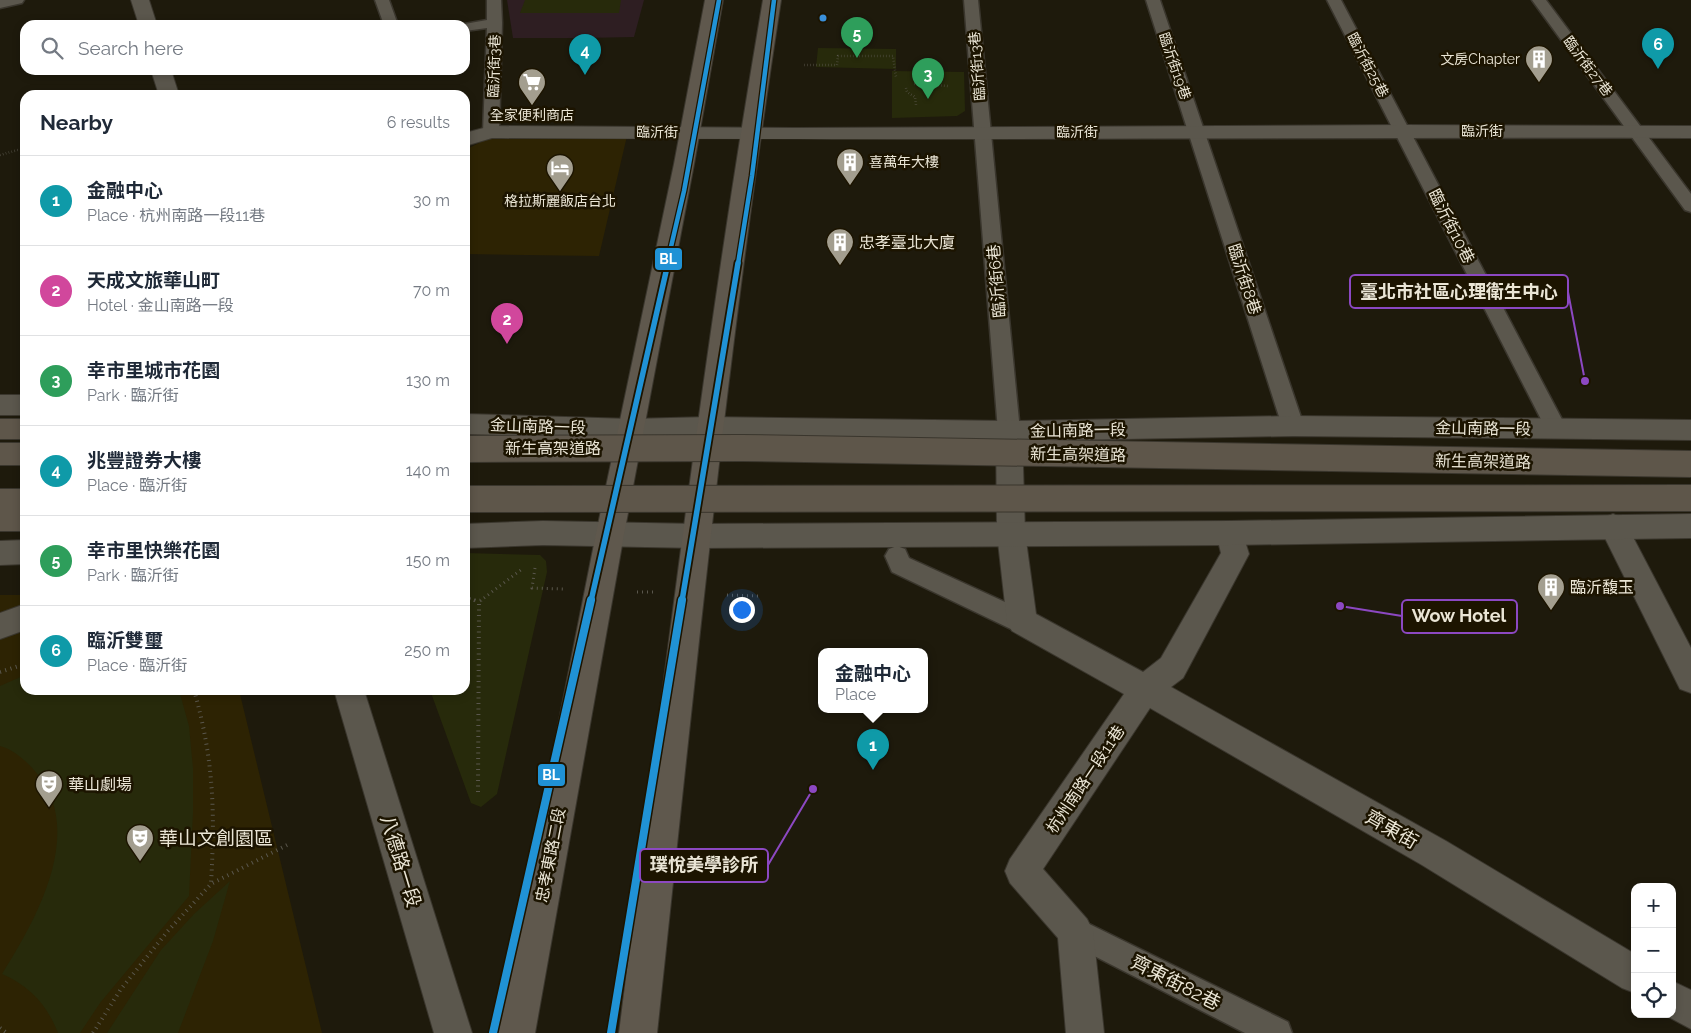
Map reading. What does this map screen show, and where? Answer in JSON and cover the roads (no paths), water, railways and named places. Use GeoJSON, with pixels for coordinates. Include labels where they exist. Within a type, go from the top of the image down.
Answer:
{"type":"FeatureCollection","features":[{"type":"Feature","properties":{"kind":"highway"},"geometry":{"type":"LineString","coordinates":[[0,428],[20,428]]}},
{"type":"Feature","properties":{"kind":"highway","name":"新生高架道路"},"geometry":{"type":"LineString","coordinates":[[470,449],[742,448],[1691,464]]}},
{"type":"Feature","properties":{"kind":"highway"},"geometry":{"type":"LineString","coordinates":[[0,454],[20,454]]}},
{"type":"Feature","properties":{"kind":"highway"},"geometry":{"type":"LineString","coordinates":[[470,499],[1691,498]]}},
{"type":"Feature","properties":{"kind":"highway"},"geometry":{"type":"LineString","coordinates":[[0,500],[20,500]]}},
{"type":"Feature","properties":{"kind":"highway"},"geometry":{"type":"LineString","coordinates":[[0,519],[20,519]]}},
{"type":"Feature","properties":{"kind":"main road","name":"忠孝東路二段"},"geometry":{"type":"LineString","coordinates":[[516,1033],[610,534],[714,0]]}},
{"type":"Feature","properties":{"kind":"main road"},"geometry":{"type":"LineString","coordinates":[[638,1033],[709,428],[772,0]]}},
{"type":"Feature","properties":{"kind":"street"},"geometry":{"type":"LineString","coordinates":[[140,0],[146,20]]}},
{"type":"Feature","properties":{"kind":"street"},"geometry":{"type":"LineString","coordinates":[[163,75],[167,90]]}},
{"type":"Feature","properties":{"kind":"street","name":"臨沂街"},"geometry":{"type":"LineString","coordinates":[[470,138],[491,132],[1691,132]]}},
{"type":"Feature","properties":{"kind":"street"},"geometry":{"type":"LineString","coordinates":[[0,405],[20,405]]}},
{"type":"Feature","properties":{"kind":"street","name":"金山南路一段"},"geometry":{"type":"LineString","coordinates":[[470,424],[631,429],[1009,431],[1293,426],[1691,430]]}},
{"type":"Feature","properties":{"kind":"street"},"geometry":{"type":"LineString","coordinates":[[1009,431],[1011,533],[1022,622]]}},
{"type":"Feature","properties":{"kind":"street"},"geometry":{"type":"LineString","coordinates":[[1613,526],[1691,679]]}},
{"type":"Feature","properties":{"kind":"street"},"geometry":{"type":"LineString","coordinates":[[470,536],[543,533],[697,536],[1230,533],[1691,526]]}},
{"type":"Feature","properties":{"kind":"street","name":"杭州南路一段11巷"},"geometry":{"type":"LineString","coordinates":[[1075,931],[1022,871],[1145,689],[1172,668],[1235,554],[1230,533]]}},
{"type":"Feature","properties":{"kind":"street"},"geometry":{"type":"LineString","coordinates":[[0,553],[20,552]]}},
{"type":"Feature","properties":{"kind":"street"},"geometry":{"type":"LineString","coordinates":[[0,626],[20,619]]}},
{"type":"Feature","properties":{"kind":"street","name":"齊東街"},"geometry":{"type":"LineString","coordinates":[[1022,622],[1145,689],[1434,853],[1633,973]]}},
{"type":"Feature","properties":{"kind":"street","name":"八德路一段"},"geometry":{"type":"LineString","coordinates":[[350,695],[453,1033]]}},
{"type":"Feature","properties":{"kind":"street"},"geometry":{"type":"LineString","coordinates":[[1075,931],[1085,1033]]}},
{"type":"Feature","properties":{"kind":"street"},"geometry":{"type":"LineString","coordinates":[[1676,1002],[1691,1011]]}},
{"type":"Feature","properties":{"kind":"lane"},"geometry":{"type":"LineString","coordinates":[[0,4],[17,0]]}},
{"type":"Feature","properties":{"kind":"lane"},"geometry":{"type":"LineString","coordinates":[[382,0],[389,20]]}},
{"type":"Feature","properties":{"kind":"lane","name":"臨沂街3巷"},"geometry":{"type":"LineString","coordinates":[[491,132],[495,23],[494,0]]}},
{"type":"Feature","properties":{"kind":"lane","name":"臨沂街13巷"},"geometry":{"type":"LineString","coordinates":[[972,0],[983,132]]}},
{"type":"Feature","properties":{"kind":"lane","name":"臨沂街19巷"},"geometry":{"type":"LineString","coordinates":[[1153,0],[1197,132]]}},
{"type":"Feature","properties":{"kind":"lane","name":"臨沂街25巷"},"geometry":{"type":"LineString","coordinates":[[1334,0],[1403,131]]}},
{"type":"Feature","properties":{"kind":"lane","name":"臨沂街27巷"},"geometry":{"type":"LineString","coordinates":[[1538,0],[1691,206]]}},
{"type":"Feature","properties":{"kind":"lane"},"geometry":{"type":"LineString","coordinates":[[470,26],[495,23]]}},
{"type":"Feature","properties":{"kind":"lane","name":"臨沂街10巷"},"geometry":{"type":"LineString","coordinates":[[1403,131],[1556,429]]}},
{"type":"Feature","properties":{"kind":"lane","name":"臨沂街6巷"},"geometry":{"type":"LineString","coordinates":[[983,132],[1009,431]]}},
{"type":"Feature","properties":{"kind":"lane","name":"臨沂街8巷"},"geometry":{"type":"LineString","coordinates":[[1197,132],[1293,426]]}},
{"type":"Feature","properties":{"kind":"lane"},"geometry":{"type":"LineString","coordinates":[[897,556],[900,565],[1022,622]]}},
{"type":"Feature","properties":{"kind":"lane","name":"齊東街82巷"},"geometry":{"type":"LineString","coordinates":[[1075,931],[1277,1033]]}},
{"type":"Feature","properties":{"kind":"place","name":"幸市里快樂花園"},"geometry":{"type":"Point","coordinates":[857,58]}},
{"type":"Feature","properties":{"kind":"place","name":"臨沂雙璽"},"geometry":{"type":"Point","coordinates":[1658,69]}},
{"type":"Feature","properties":{"kind":"place","name":"兆豐證券大樓"},"geometry":{"type":"Point","coordinates":[585,75]}},
{"type":"Feature","properties":{"kind":"place","name":"文房Chapter"},"geometry":{"type":"Point","coordinates":[1539,83]}},
{"type":"Feature","properties":{"kind":"place","name":"幸市里城市花園"},"geometry":{"type":"Point","coordinates":[928,99]}},
{"type":"Feature","properties":{"kind":"place","name":"全家便利商店"},"geometry":{"type":"Point","coordinates":[532,106]}},
{"type":"Feature","properties":{"kind":"place","name":"喜萬年大樓"},"geometry":{"type":"Point","coordinates":[850,186]}},
{"type":"Feature","properties":{"kind":"place","name":"格拉斯麗飯店台北"},"geometry":{"type":"Point","coordinates":[560,192]}},
{"type":"Feature","properties":{"kind":"place","name":"忠孝臺北大廈"},"geometry":{"type":"Point","coordinates":[840,266]}},
{"type":"Feature","properties":{"kind":"place","name":"天成文旅華山町"},"geometry":{"type":"Point","coordinates":[507,344]}},
{"type":"Feature","properties":{"kind":"place","name":"臺北市社區心理衛生中心"},"geometry":{"type":"Point","coordinates":[1585,381]}},
{"type":"Feature","properties":{"kind":"place","name":"Wow Hotel"},"geometry":{"type":"Point","coordinates":[1340,606]}},
{"type":"Feature","properties":{"kind":"place","name":"臨沂馥玉"},"geometry":{"type":"Point","coordinates":[1551,611]}},
{"type":"Feature","properties":{"kind":"place","name":"金融中心"},"geometry":{"type":"Point","coordinates":[873,770]}},
{"type":"Feature","properties":{"kind":"place","name":"璞悅美學診所"},"geometry":{"type":"Point","coordinates":[813,789]}},
{"type":"Feature","properties":{"kind":"place","name":"華山劇場"},"geometry":{"type":"Point","coordinates":[49,808]}},
{"type":"Feature","properties":{"kind":"place","name":"華山文創園區"},"geometry":{"type":"Point","coordinates":[140,862]}}]}
